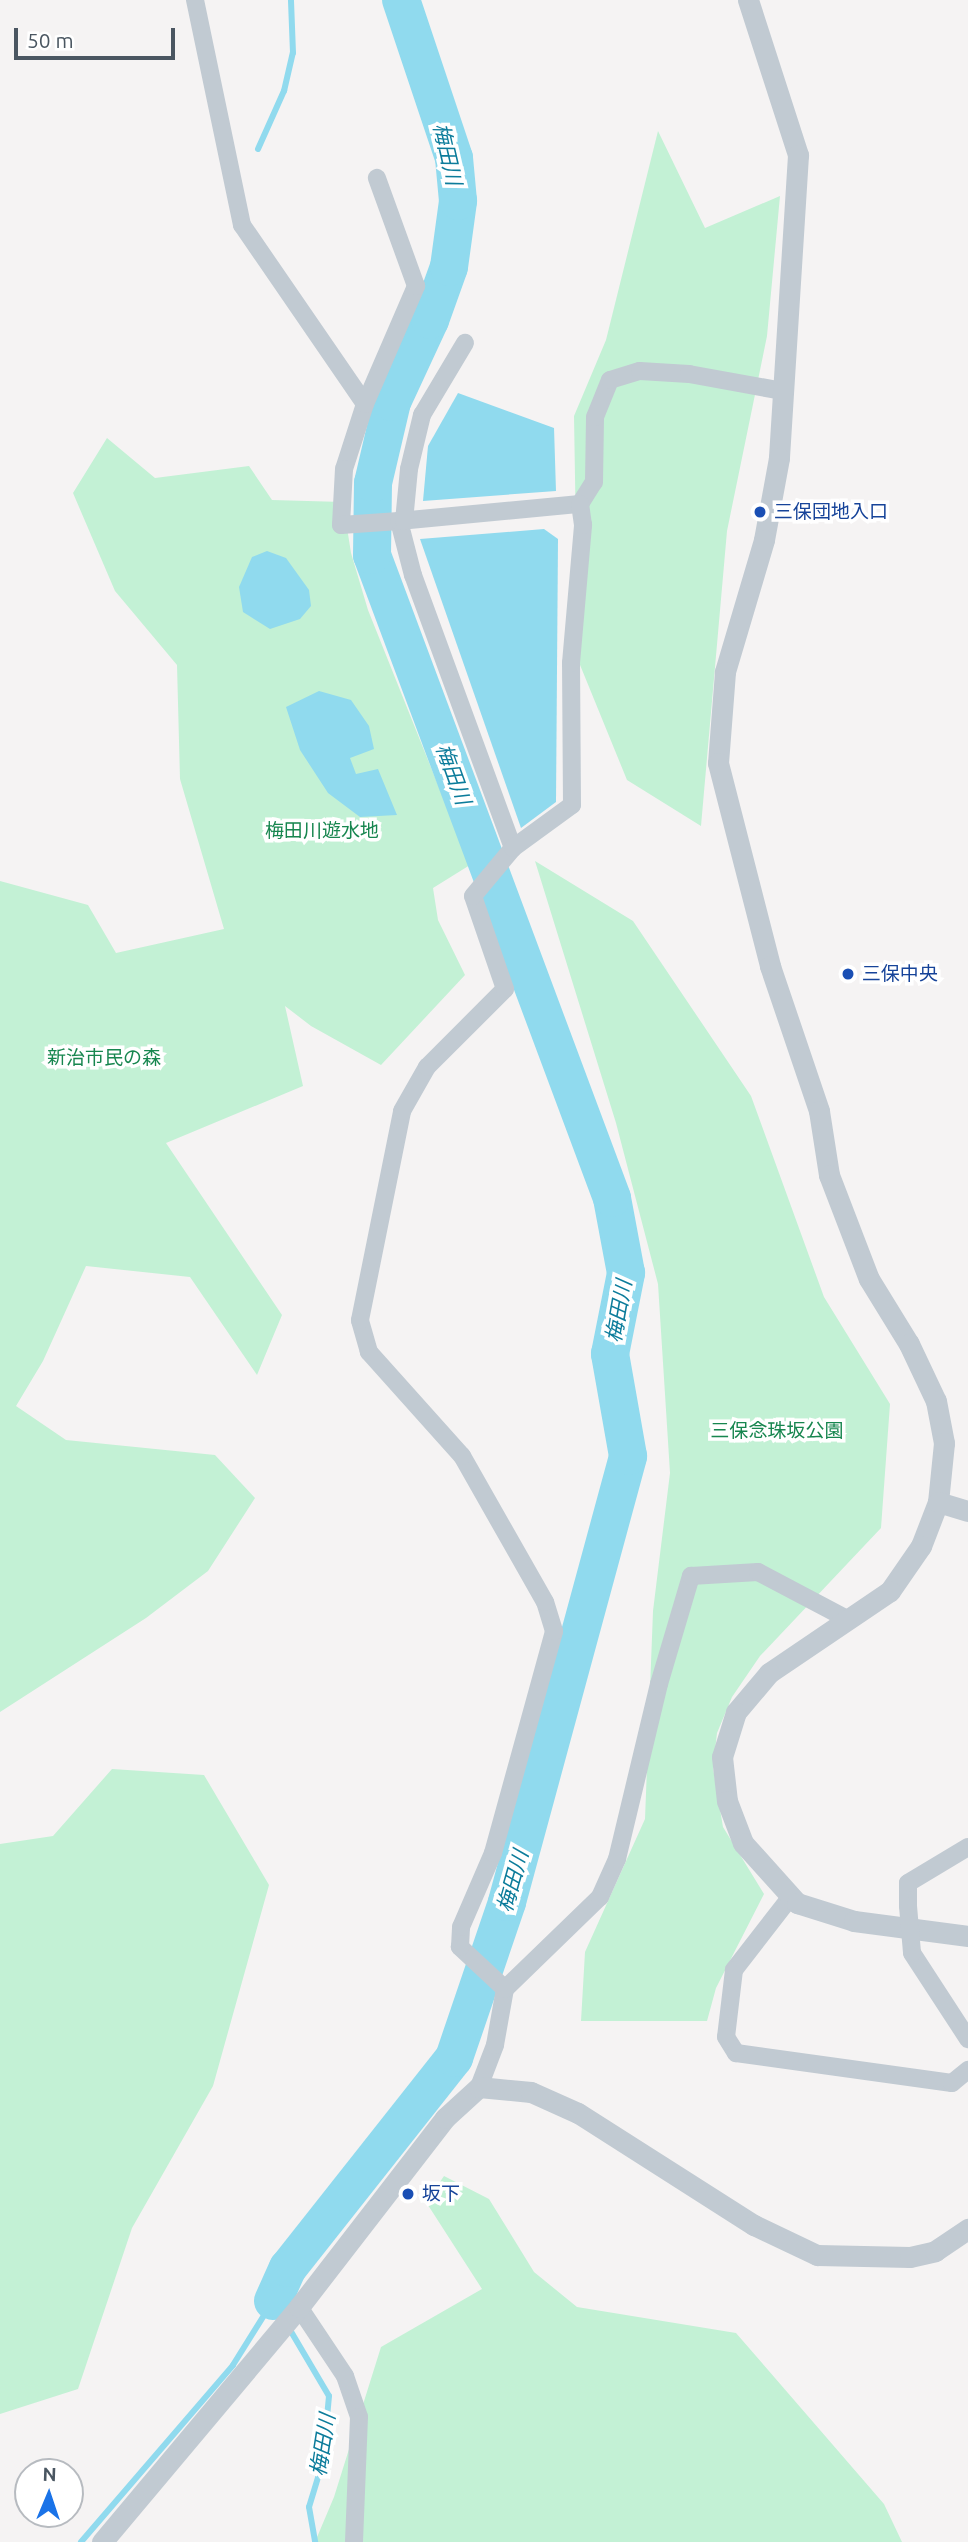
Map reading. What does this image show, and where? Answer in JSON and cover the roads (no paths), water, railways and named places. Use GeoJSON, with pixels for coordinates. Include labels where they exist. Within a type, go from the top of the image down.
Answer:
{"type":"FeatureCollection","features":[{"type":"Feature","properties":{"kind":"street"},"geometry":{"type":"LineString","coordinates":[[195,0],[242,225],[365,404]]}},
{"type":"Feature","properties":{"kind":"street"},"geometry":{"type":"LineString","coordinates":[[748,0],[798,155],[779,458],[764,540],[726,672],[718,763],[770,966],[819,1111],[829,1175],[869,1279],[909,1344],[936,1401],[944,1443],[938,1502],[921,1546],[890,1591],[769,1672],[736,1712],[722,1757],[726,1801],[743,1843],[789,1899],[854,1921],[968,1936]]}},
{"type":"Feature","properties":{"kind":"street"},"geometry":{"type":"LineString","coordinates":[[377,178],[416,286],[365,404],[344,469],[341,526],[580,504]]}},
{"type":"Feature","properties":{"kind":"street"},"geometry":{"type":"LineString","coordinates":[[465,343],[422,415],[399,522],[413,575],[512,850]]}},
{"type":"Feature","properties":{"kind":"street"},"geometry":{"type":"LineString","coordinates":[[505,1989],[460,1947],[461,1927],[493,1853],[554,1631],[545,1602],[462,1456],[369,1352],[360,1320],[402,1111],[427,1067],[505,989],[473,895],[512,850],[572,805],[571,663],[583,525],[580,504],[594,482],[595,417],[610,380],[653,371],[783,391]]}},
{"type":"Feature","properties":{"kind":"street"},"geometry":{"type":"LineString","coordinates":[[938,1502],[968,1511]]}},
{"type":"Feature","properties":{"kind":"street"},"geometry":{"type":"LineString","coordinates":[[102,2542],[299,2307],[445,2119],[479,2087],[495,2045],[505,1989],[600,1897],[630,1818],[659,1684],[691,1576],[758,1572],[847,1619]]}},
{"type":"Feature","properties":{"kind":"street"},"geometry":{"type":"LineString","coordinates":[[968,1847],[908,1882],[912,1953],[968,2039]]}},
{"type":"Feature","properties":{"kind":"street"},"geometry":{"type":"LineString","coordinates":[[789,1899],[734,1970],[726,2036],[736,2053],[952,2083],[968,2070]]}},
{"type":"Feature","properties":{"kind":"street"},"geometry":{"type":"LineString","coordinates":[[479,2087],[531,2092],[578,2113],[754,2225],[817,2255],[910,2257],[935,2251],[968,2229]]}},
{"type":"Feature","properties":{"kind":"street"},"geometry":{"type":"LineString","coordinates":[[299,2307],[345,2376],[359,2417],[354,2542]]}},
{"type":"Feature","properties":{"kind":"water"},"geometry":{"type":"Polygon","coordinates":[[[458,393],[554,428],[556,491],[423,501],[428,446],[458,393]]]}},
{"type":"Feature","properties":{"kind":"water"},"geometry":{"type":"Polygon","coordinates":[[[544,529],[558,539],[556,802],[521,828],[420,539],[544,529]]]}},
{"type":"Feature","properties":{"kind":"water"},"geometry":{"type":"Polygon","coordinates":[[[267,551],[286,558],[309,590],[311,606],[300,619],[270,629],[243,612],[239,587],[252,557],[267,551]]]}},
{"type":"Feature","properties":{"kind":"water"},"geometry":{"type":"Polygon","coordinates":[[[319,691],[351,700],[369,726],[374,749],[350,758],[356,774],[378,769],[397,815],[360,817],[328,793],[300,750],[286,707],[319,691]]]}},
{"type":"Feature","properties":{"kind":"waterway"},"geometry":{"type":"LineString","coordinates":[[258,149],[284,91],[293,53],[291,0]]}},
{"type":"Feature","properties":{"kind":"waterway","name":"梅田川"},"geometry":{"type":"LineString","coordinates":[[273,2301],[288,2268],[454,2058],[507,1902],[628,1456],[610,1354],[626,1273],[612,1198],[372,555],[373,483],[392,402],[430,320],[449,267],[458,201],[454,158],[401,0]]}},
{"type":"Feature","properties":{"kind":"waterway","name":"梅田川"},"geometry":{"type":"LineString","coordinates":[[273,2301],[329,2396],[323,2461],[309,2507],[315,2542]]}},
{"type":"Feature","properties":{"kind":"waterway"},"geometry":{"type":"LineString","coordinates":[[81,2542],[233,2365],[273,2301]]}},
{"type":"Feature","properties":{"kind":"place","name":"三保団地入口"},"geometry":{"type":"Point","coordinates":[760,512]}},
{"type":"Feature","properties":{"kind":"place","name":"三保中央"},"geometry":{"type":"Point","coordinates":[848,974]}},
{"type":"Feature","properties":{"kind":"place","name":"坂下"},"geometry":{"type":"Point","coordinates":[408,2194]}},
{"type":"Feature","properties":{"kind":"park label","name":"梅田川遊水地"},"geometry":{"type":"Point","coordinates":[322,831]}},
{"type":"Feature","properties":{"kind":"park label","name":"新治市民の森"},"geometry":{"type":"Point","coordinates":[104,1058]}},
{"type":"Feature","properties":{"kind":"park label","name":"三保念珠坂公園"},"geometry":{"type":"Point","coordinates":[777,1431]}}]}
